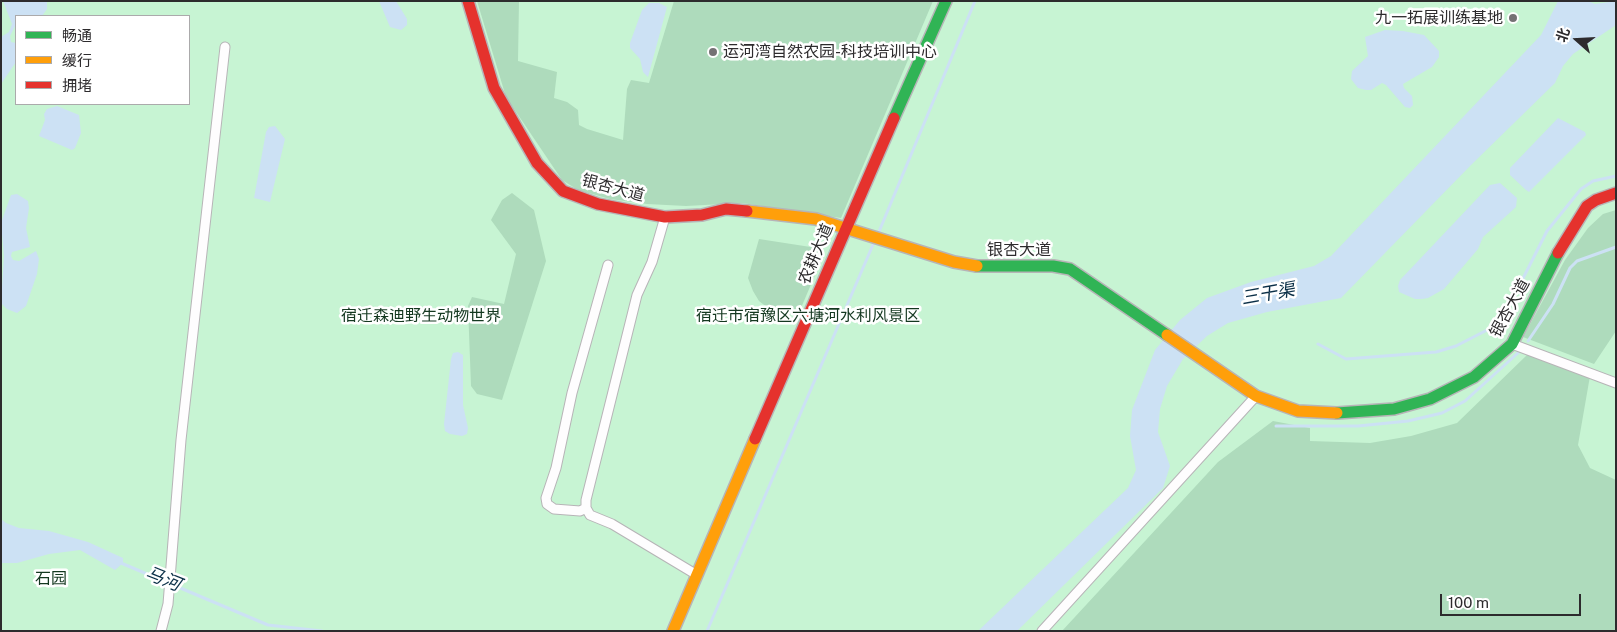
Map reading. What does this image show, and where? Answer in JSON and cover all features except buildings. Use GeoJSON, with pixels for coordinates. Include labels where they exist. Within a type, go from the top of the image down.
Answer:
{"type":"FeatureCollection","features":[{"type":"Feature","properties":{"kind":"street","name":"银杏大道"},"geometry":{"type":"LineString","coordinates":[[468,1],[494,88],[537,163],[563,191],[598,204],[665,217],[702,215],[726,209],[816,219],[954,262],[984,268],[1053,266],[1070,270],[1147,320],[1256,396],[1298,411],[1332,413],[1394,409],[1430,399],[1474,376],[1512,344],[1575,222],[1587,206],[1596,200],[1616,193]]}},
{"type":"Feature","properties":{"kind":"street","name":"农耕大道"},"geometry":{"type":"LineString","coordinates":[[673,631],[845,228],[946,1]]}},
{"type":"Feature","properties":{"kind":"street"},"geometry":{"type":"LineString","coordinates":[[161,631],[168,604],[181,440],[225,47]]}},
{"type":"Feature","properties":{"kind":"street"},"geometry":{"type":"LineString","coordinates":[[665,217],[652,262],[637,296],[586,500],[586,508],[590,515],[612,524],[697,575]]}},
{"type":"Feature","properties":{"kind":"street"},"geometry":{"type":"LineString","coordinates":[[586,508],[580,511],[554,509],[547,504],[546,498],[556,468],[572,393],[608,265]]}},
{"type":"Feature","properties":{"kind":"street"},"geometry":{"type":"LineString","coordinates":[[1512,344],[1616,383]]}},
{"type":"Feature","properties":{"kind":"street"},"geometry":{"type":"LineString","coordinates":[[1042,631],[1256,396]]}},
{"type":"Feature","properties":{"kind":"green space","name":"宿迁市宿豫区六塘河水利风景区"},"geometry":{"type":"Polygon","coordinates":[[[1,1],[1616,1],[1616,631],[1,631],[1,1]]]}},
{"type":"Feature","properties":{"kind":"green space"},"geometry":{"type":"Polygon","coordinates":[[[477,1],[519,1],[518,61],[557,72],[554,98],[567,102],[578,110],[579,125],[623,140],[627,89],[631,80],[649,83],[674,1],[933,1],[841,218],[742,203],[686,206],[647,204],[610,199],[578,190],[562,180],[506,97],[477,1]]]}},
{"type":"Feature","properties":{"kind":"green space"},"geometry":{"type":"Polygon","coordinates":[[[512,193],[534,210],[546,261],[502,400],[477,394],[471,386],[468,306],[472,297],[504,304],[516,254],[491,220],[502,200],[512,193]]]}},
{"type":"Feature","properties":{"kind":"green space"},"geometry":{"type":"Polygon","coordinates":[[[1616,210],[1616,331],[1594,364],[1523,337],[1565,260],[1588,228],[1603,214],[1616,210]]]}},
{"type":"Feature","properties":{"kind":"green space"},"geometry":{"type":"Polygon","coordinates":[[[759,239],[817,248],[823,256],[801,308],[793,313],[768,308],[759,301],[753,291],[748,278],[759,239]]]}},
{"type":"Feature","properties":{"kind":"green space"},"geometry":{"type":"Polygon","coordinates":[[[1527,355],[1534,355],[1590,376],[1578,445],[1590,468],[1616,480],[1616,631],[1062,631],[1218,462],[1273,421],[1310,428],[1310,441],[1370,443],[1411,436],[1457,423],[1527,355]]]}},
{"type":"Feature","properties":{"kind":"water"},"geometry":{"type":"Polygon","coordinates":[[[3,1],[47,1],[47,9],[43,15],[15,15],[15,26],[10,36],[11,42],[15,43],[15,63],[1,84],[1,37],[9,32],[12,24],[3,1]]]}},
{"type":"Feature","properties":{"kind":"water"},"geometry":{"type":"Polygon","coordinates":[[[379,1],[396,1],[407,19],[407,25],[401,30],[390,27],[379,1]]]}},
{"type":"Feature","properties":{"kind":"water","name":"三干渠"},"geometry":{"type":"Polygon","coordinates":[[[1558,1],[1588,1],[1595,4],[1616,1],[1616,25],[1573,54],[1563,66],[1555,83],[1471,165],[1341,298],[1267,312],[1228,323],[1207,336],[1183,359],[1167,386],[1160,409],[1158,432],[1170,466],[1163,488],[1017,631],[978,631],[1128,488],[1136,470],[1130,436],[1132,410],[1155,350],[1180,320],[1207,298],[1251,282],[1314,266],[1331,256],[1541,35],[1558,1]]]}},
{"type":"Feature","properties":{"kind":"water"},"geometry":{"type":"Polygon","coordinates":[[[649,3],[659,3],[667,7],[648,77],[643,72],[640,59],[630,48],[630,43],[642,10],[649,3]]]}},
{"type":"Feature","properties":{"kind":"water"},"geometry":{"type":"Polygon","coordinates":[[[1385,30],[1424,35],[1439,51],[1439,57],[1432,67],[1403,84],[1404,88],[1412,96],[1413,105],[1410,108],[1405,107],[1386,85],[1382,83],[1371,90],[1366,90],[1358,88],[1351,79],[1352,71],[1368,56],[1365,37],[1385,30]]]}},
{"type":"Feature","properties":{"kind":"water"},"geometry":{"type":"Polygon","coordinates":[[[57,106],[79,115],[81,133],[75,148],[72,150],[39,136],[47,109],[57,106]]]}},
{"type":"Feature","properties":{"kind":"water"},"geometry":{"type":"Polygon","coordinates":[[[1558,118],[1585,132],[1586,135],[1529,192],[1510,175],[1510,168],[1558,118]]]}},
{"type":"Feature","properties":{"kind":"water"},"geometry":{"type":"Polygon","coordinates":[[[275,126],[285,139],[270,202],[254,198],[266,132],[269,127],[275,126]]]}},
{"type":"Feature","properties":{"kind":"water"},"geometry":{"type":"Polygon","coordinates":[[[1500,183],[1517,198],[1516,207],[1483,237],[1478,249],[1444,289],[1428,298],[1422,299],[1415,299],[1399,292],[1400,280],[1490,185],[1500,183]]]}},
{"type":"Feature","properties":{"kind":"water"},"geometry":{"type":"Polygon","coordinates":[[[17,194],[28,201],[29,208],[26,228],[30,247],[12,252],[11,256],[13,260],[19,261],[36,251],[39,259],[37,274],[26,306],[17,313],[7,309],[1,303],[4,256],[1,223],[11,195],[17,194]]]}},
{"type":"Feature","properties":{"kind":"water"},"geometry":{"type":"Polygon","coordinates":[[[458,352],[463,355],[463,405],[468,428],[467,434],[462,436],[445,431],[444,424],[451,359],[453,353],[458,352]]]}},
{"type":"Feature","properties":{"kind":"water"},"geometry":{"type":"Polygon","coordinates":[[[1,519],[19,528],[49,531],[88,542],[123,558],[123,563],[115,570],[80,550],[49,554],[17,563],[1,563],[1,519]]]}},
{"type":"Feature","properties":{"kind":"waterway"},"geometry":{"type":"LineString","coordinates":[[878,234],[975,1]]}},
{"type":"Feature","properties":{"kind":"waterway"},"geometry":{"type":"LineString","coordinates":[[1318,344],[1346,359],[1436,352],[1456,346],[1491,328],[1507,310],[1547,231],[1581,189],[1593,181],[1616,176]]}},
{"type":"Feature","properties":{"kind":"waterway"},"geometry":{"type":"LineString","coordinates":[[707,631],[875,240]]}},
{"type":"Feature","properties":{"kind":"waterway"},"geometry":{"type":"LineString","coordinates":[[1528,341],[1553,304],[1570,268],[1577,261],[1616,247]]}},
{"type":"Feature","properties":{"kind":"waterway"},"geometry":{"type":"LineString","coordinates":[[1276,426],[1358,426],[1408,421],[1442,413],[1465,401],[1519,352]]}},
{"type":"Feature","properties":{"kind":"waterway","name":"马河"},"geometry":{"type":"LineString","coordinates":[[121,563],[268,625],[322,631]]}},
{"type":"Feature","properties":{"kind":"traffic: fast"},"geometry":{"type":"LineString","coordinates":[[894,118],[946,1]]}},
{"type":"Feature","properties":{"kind":"traffic: fast"},"geometry":{"type":"LineString","coordinates":[[1337,413],[1394,409],[1430,399],[1474,377],[1512,344],[1558,253]]}},
{"type":"Feature","properties":{"kind":"traffic: fast"},"geometry":{"type":"LineString","coordinates":[[977,266],[1053,266],[1070,269],[1167,335]]}},
{"type":"Feature","properties":{"kind":"traffic: slow"},"geometry":{"type":"LineString","coordinates":[[747,211],[816,219],[954,262],[977,266]]}},
{"type":"Feature","properties":{"kind":"traffic: slow"},"geometry":{"type":"LineString","coordinates":[[1167,335],[1256,396],[1298,411],[1337,413]]}},
{"type":"Feature","properties":{"kind":"traffic: slow"},"geometry":{"type":"LineString","coordinates":[[673,631],[755,439]]}},
{"type":"Feature","properties":{"kind":"traffic: jam"},"geometry":{"type":"LineString","coordinates":[[468,1],[494,88],[537,163],[563,191],[598,204],[665,217],[702,215],[726,209],[747,211]]}},
{"type":"Feature","properties":{"kind":"traffic: jam"},"geometry":{"type":"LineString","coordinates":[[755,439],[894,118]]}},
{"type":"Feature","properties":{"kind":"traffic: jam"},"geometry":{"type":"LineString","coordinates":[[1558,253],[1587,206],[1596,200],[1616,193]]}},
{"type":"Feature","properties":{"kind":"place","name":"九一拓展训练基地"},"geometry":{"type":"Point","coordinates":[1513,18]}},
{"type":"Feature","properties":{"kind":"place","name":"运河湾自然农园-科技培训中心"},"geometry":{"type":"Point","coordinates":[713,52]}},
{"type":"Feature","properties":{"kind":"park label","name":"宿迁森迪野生动物世界"},"geometry":{"type":"Point","coordinates":[421,316]}},
{"type":"Feature","properties":{"kind":"park label","name":"石园"},"geometry":{"type":"Point","coordinates":[51,579]}}]}
